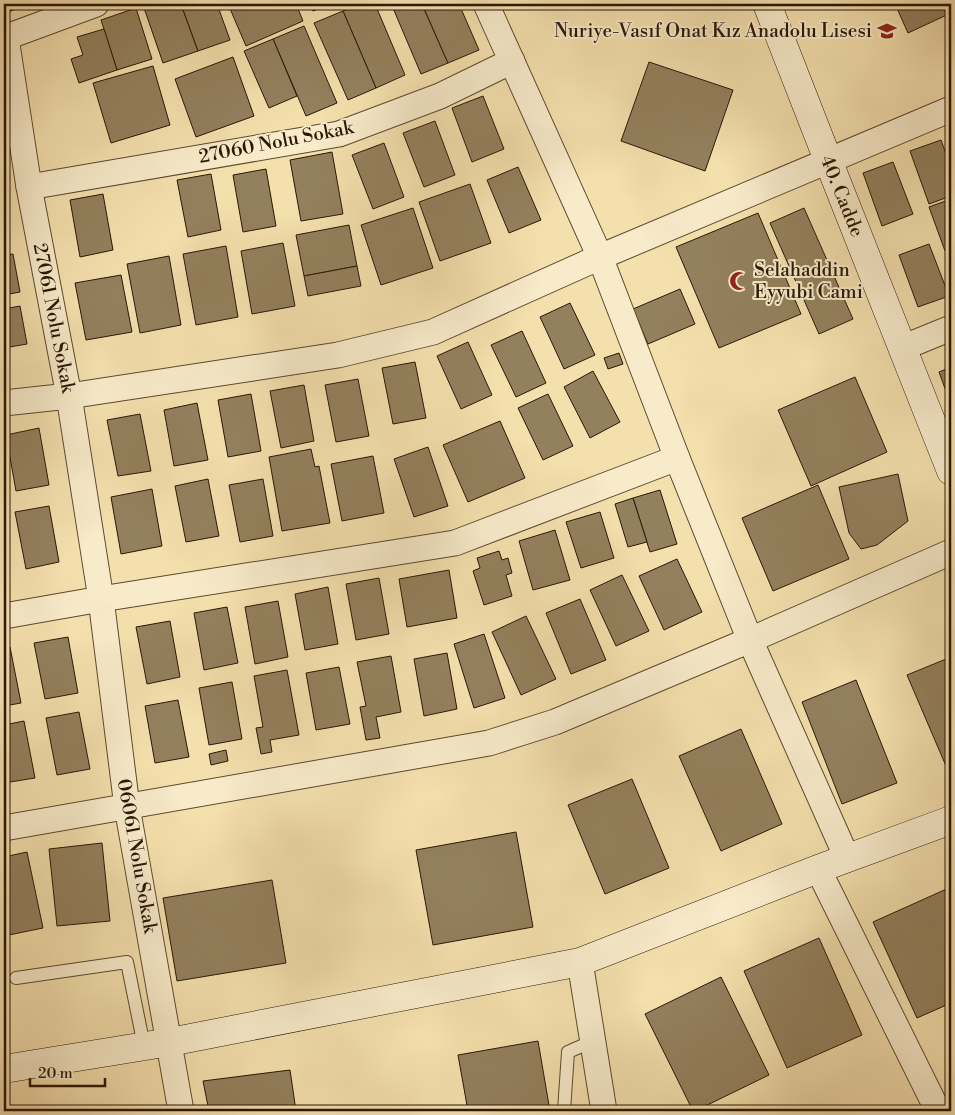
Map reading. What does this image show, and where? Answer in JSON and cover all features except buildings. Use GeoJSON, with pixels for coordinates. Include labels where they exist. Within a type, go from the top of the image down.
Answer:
{"type":"FeatureCollection","features":[{"type":"Feature","properties":{"kind":"street"},"geometry":{"type":"LineString","coordinates":[[5,38],[96,4]]}},
{"type":"Feature","properties":{"kind":"street"},"geometry":{"type":"LineString","coordinates":[[486,4],[600,257],[677,458],[750,640],[847,858]]}},
{"type":"Feature","properties":{"kind":"street","name":"40. Cadde"},"geometry":{"type":"LineString","coordinates":[[767,4],[951,471]]}},
{"type":"Feature","properties":{"kind":"street","name":"27061 Nolu Sokak"},"geometry":{"type":"LineString","coordinates":[[5,38],[29,187],[69,396],[101,599]]}},
{"type":"Feature","properties":{"kind":"street","name":"27060 Nolu Sokak"},"geometry":{"type":"LineString","coordinates":[[29,187],[339,134],[440,96],[512,61]]}},
{"type":"Feature","properties":{"kind":"street"},"geometry":{"type":"LineString","coordinates":[[4,403],[69,396],[338,355],[433,332],[600,257],[951,109]]}},
{"type":"Feature","properties":{"kind":"street"},"geometry":{"type":"LineString","coordinates":[[902,348],[951,328]]}},
{"type":"Feature","properties":{"kind":"street"},"geometry":{"type":"LineString","coordinates":[[4,616],[455,543],[677,458]]}},
{"type":"Feature","properties":{"kind":"street"},"geometry":{"type":"LineString","coordinates":[[4,828],[489,743],[555,722],[750,640],[951,552]]}},
{"type":"Feature","properties":{"kind":"street","name":"06061 Nolu Sokak"},"geometry":{"type":"LineString","coordinates":[[101,599],[157,1044],[181,1111]]}},
{"type":"Feature","properties":{"kind":"street"},"geometry":{"type":"LineString","coordinates":[[4,1069],[157,1044],[580,962],[818,869],[951,820]]}},
{"type":"Feature","properties":{"kind":"street"},"geometry":{"type":"LineString","coordinates":[[818,869],[940,1110]]}},
{"type":"Feature","properties":{"kind":"street"},"geometry":{"type":"LineString","coordinates":[[580,962],[604,1111]]}},
{"type":"Feature","properties":{"kind":"lane"},"geometry":{"type":"LineString","coordinates":[[16,978],[127,962],[157,1044]]}},
{"type":"Feature","properties":{"kind":"lane"},"geometry":{"type":"LineString","coordinates":[[564,1111],[568,1052],[593,1042]]}},
{"type":"Feature","properties":{"kind":"place","name":"Nuriye-Vasıf Onat Kız Anadolu Lisesi"},"geometry":{"type":"Point","coordinates":[887,31]}},
{"type":"Feature","properties":{"kind":"place","name":"Selahaddin Eyyubi Cami"},"geometry":{"type":"Point","coordinates":[739,281]}}]}
